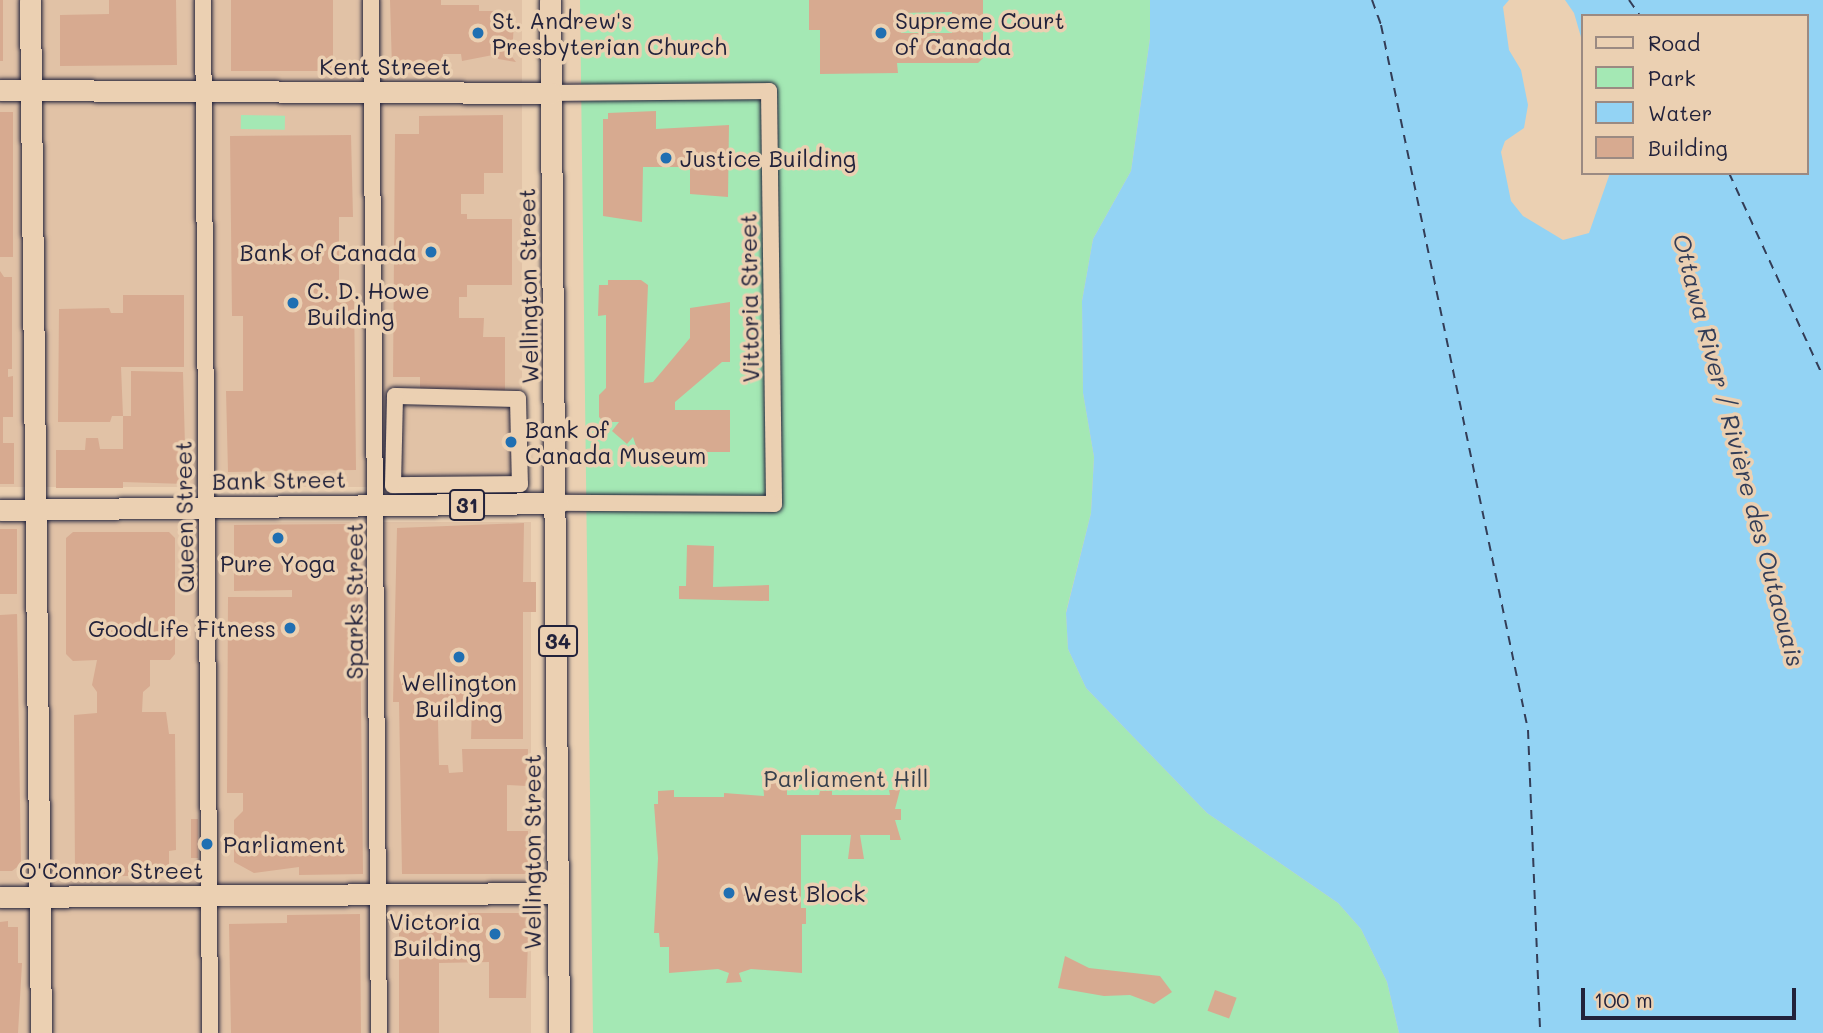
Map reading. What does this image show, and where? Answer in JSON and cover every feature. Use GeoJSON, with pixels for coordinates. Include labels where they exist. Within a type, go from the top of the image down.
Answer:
{"type":"FeatureCollection","features":[{"type":"Feature","properties":{"kind":"main road"},"geometry":{"type":"LineString","coordinates":[[30,0],[33,509],[41,1033]]}},
{"type":"Feature","properties":{"kind":"main road","name":"Wellington Street"},"geometry":{"type":"LineString","coordinates":[[550,0],[558,503],[559,1033]]}},
{"type":"Feature","properties":{"kind":"main road","name":"Kent Street"},"geometry":{"type":"LineString","coordinates":[[0,90],[551,93]]}},
{"type":"Feature","properties":{"kind":"main road","name":"Bank Street"},"geometry":{"type":"LineString","coordinates":[[0,510],[558,503]]}},
{"type":"Feature","properties":{"kind":"main road","name":"O'Connor Street"},"geometry":{"type":"LineString","coordinates":[[0,897],[558,893]]}},
{"type":"Feature","properties":{"kind":"street","name":"Queen Street"},"geometry":{"type":"LineString","coordinates":[[203,0],[210,1033]]}},
{"type":"Feature","properties":{"kind":"street","name":"Sparks Street"},"geometry":{"type":"LineString","coordinates":[[371,0],[379,1033]]}},
{"type":"Feature","properties":{"kind":"street","name":"Kent Street"},"geometry":{"type":"LineString","coordinates":[[551,93],[769,92]]}},
{"type":"Feature","properties":{"kind":"street","name":"Vittoria Street"},"geometry":{"type":"LineString","coordinates":[[558,503],[774,504],[769,92]]}},
{"type":"Feature","properties":{"kind":"street"},"geometry":{"type":"LineString","coordinates":[[394,396],[518,399],[520,484],[393,485],[394,396]]}},
{"type":"Feature","properties":{"kind":"shaded area"},"geometry":{"type":"Polygon","coordinates":[[[0,0],[522,0],[522,487],[0,487],[0,0]]]}},
{"type":"Feature","properties":{"kind":"shaded area"},"geometry":{"type":"Polygon","coordinates":[[[0,522],[531,522],[531,1033],[0,1033],[0,522]]]}},
{"type":"Feature","properties":{"kind":"green space","name":"Parliament Hill"},"geometry":{"type":"Polygon","coordinates":[[[580,0],[1150,0],[1150,38],[1131,171],[1093,239],[1082,301],[1083,393],[1094,457],[1091,513],[1066,612],[1068,649],[1086,688],[1207,813],[1338,903],[1361,929],[1387,982],[1399,1033],[593,1033],[580,0]]]}},
{"type":"Feature","properties":{"kind":"green space"},"geometry":{"type":"Polygon","coordinates":[[[241,115],[285,116],[285,130],[241,129],[241,115]]]}},
{"type":"Feature","properties":{"kind":"water","name":"Ottawa River / Rivière des Outaouais"},"geometry":{"type":"Polygon","coordinates":[[[1150,0],[1509,0],[1503,7],[1509,50],[1521,70],[1528,105],[1524,128],[1505,141],[1501,152],[1511,201],[1523,216],[1563,240],[1589,233],[1609,175],[1809,175],[1809,14],[1582,14],[1582,41],[1574,13],[1565,0],[1823,0],[1823,1033],[1399,1033],[1387,982],[1361,929],[1338,903],[1207,813],[1086,688],[1068,649],[1066,613],[1091,513],[1094,457],[1083,393],[1082,301],[1093,239],[1131,171],[1150,38],[1150,0]]]}},
{"type":"Feature","properties":{"kind":"building"},"geometry":{"type":"Polygon","coordinates":[[[0,0],[3,0],[3,61],[0,61],[0,0]]]}},
{"type":"Feature","properties":{"kind":"building"},"geometry":{"type":"Polygon","coordinates":[[[109,0],[176,0],[177,65],[60,66],[60,15],[109,14],[109,0]]]}},
{"type":"Feature","properties":{"kind":"building"},"geometry":{"type":"Polygon","coordinates":[[[231,0],[333,0],[333,71],[231,71],[231,0]]]}},
{"type":"Feature","properties":{"kind":"building"},"geometry":{"type":"Polygon","coordinates":[[[390,0],[441,0],[441,5],[479,5],[479,11],[504,11],[505,21],[514,21],[512,57],[516,62],[498,59],[498,54],[462,61],[461,54],[443,54],[441,67],[392,68],[390,0]]]}},
{"type":"Feature","properties":{"kind":"building","name":"Supreme Court of Canada"},"geometry":{"type":"Polygon","coordinates":[[[809,0],[983,0],[983,58],[978,63],[897,63],[898,73],[820,74],[820,30],[809,30],[809,0]],[[952,12],[897,13],[897,24],[902,25],[901,33],[952,33],[952,12]]]}},
{"type":"Feature","properties":{"kind":"building","name":"Justice Building"},"geometry":{"type":"Polygon","coordinates":[[[656,111],[656,129],[729,125],[728,197],[690,194],[690,167],[643,167],[642,222],[603,216],[603,119],[608,119],[608,113],[656,111]]]}},
{"type":"Feature","properties":{"kind":"building"},"geometry":{"type":"Polygon","coordinates":[[[0,112],[13,112],[13,257],[0,257],[0,112]]]}},
{"type":"Feature","properties":{"kind":"building","name":"Bank of Canada"},"geometry":{"type":"Polygon","coordinates":[[[503,115],[503,173],[484,173],[484,194],[461,194],[461,214],[467,214],[467,219],[512,219],[512,285],[467,285],[467,297],[459,297],[459,318],[484,318],[483,337],[505,337],[505,396],[420,395],[420,377],[393,377],[395,134],[419,134],[419,116],[503,115]]]}},
{"type":"Feature","properties":{"kind":"building","name":"C. D. Howe Building"},"geometry":{"type":"Polygon","coordinates":[[[351,135],[353,217],[339,217],[339,290],[354,291],[356,470],[228,472],[226,391],[243,391],[243,316],[232,316],[230,136],[351,135]]]}},
{"type":"Feature","properties":{"kind":"building"},"geometry":{"type":"Polygon","coordinates":[[[0,271],[4,277],[12,277],[12,369],[8,369],[8,377],[13,376],[13,417],[3,417],[3,443],[14,443],[14,484],[0,484],[0,271]]]}},
{"type":"Feature","properties":{"kind":"building"},"geometry":{"type":"Polygon","coordinates":[[[608,280],[641,280],[648,285],[644,383],[653,382],[690,338],[690,308],[730,302],[730,362],[722,362],[675,402],[675,410],[730,410],[730,452],[638,452],[633,437],[627,444],[612,431],[619,422],[604,422],[599,417],[599,395],[606,388],[606,315],[598,316],[599,285],[608,285],[608,280]]]}},
{"type":"Feature","properties":{"kind":"building"},"geometry":{"type":"Polygon","coordinates":[[[123,295],[184,295],[184,367],[121,367],[123,416],[112,416],[110,422],[58,422],[59,309],[109,308],[111,313],[123,313],[123,295]]]}},
{"type":"Feature","properties":{"kind":"building"},"geometry":{"type":"Polygon","coordinates":[[[131,371],[183,372],[186,484],[123,482],[123,488],[56,488],[56,450],[85,450],[86,438],[98,438],[100,449],[123,449],[123,416],[131,416],[131,371]]]}},
{"type":"Feature","properties":{"kind":"building"},"geometry":{"type":"Polygon","coordinates":[[[524,523],[523,582],[536,582],[536,612],[523,612],[523,739],[471,739],[472,703],[442,703],[442,720],[438,720],[439,765],[448,765],[449,773],[463,772],[462,749],[528,749],[527,786],[507,785],[507,831],[528,831],[528,874],[402,874],[399,702],[393,702],[397,528],[524,523]]]}},
{"type":"Feature","properties":{"kind":"building"},"geometry":{"type":"Polygon","coordinates":[[[353,524],[359,533],[363,874],[299,875],[299,867],[254,873],[234,862],[234,820],[243,811],[243,793],[227,793],[228,597],[292,597],[292,590],[234,591],[234,525],[353,524]]]}},
{"type":"Feature","properties":{"kind":"building"},"geometry":{"type":"Polygon","coordinates":[[[0,529],[17,529],[17,594],[0,594],[0,529]]]}},
{"type":"Feature","properties":{"kind":"building"},"geometry":{"type":"Polygon","coordinates":[[[73,532],[169,532],[175,538],[175,654],[170,660],[150,660],[150,686],[143,692],[142,712],[166,712],[169,734],[175,734],[176,850],[169,851],[169,875],[82,877],[75,871],[74,715],[97,713],[97,692],[92,685],[97,660],[73,661],[66,654],[66,538],[73,532]]]}},
{"type":"Feature","properties":{"kind":"building"},"geometry":{"type":"Polygon","coordinates":[[[687,545],[714,546],[713,587],[769,585],[769,601],[679,599],[679,586],[686,586],[687,545]]]}},
{"type":"Feature","properties":{"kind":"building"},"geometry":{"type":"Polygon","coordinates":[[[17,614],[21,864],[12,871],[0,871],[0,615],[17,614]]]}},
{"type":"Feature","properties":{"kind":"building","name":"West Block"},"geometry":{"type":"Polygon","coordinates":[[[763,783],[787,783],[787,795],[819,795],[820,791],[832,791],[832,795],[890,795],[889,790],[900,790],[895,809],[901,809],[901,820],[895,820],[901,840],[890,840],[890,835],[860,835],[864,859],[848,859],[851,835],[801,835],[801,908],[806,908],[806,924],[802,924],[802,973],[751,969],[739,973],[742,982],[726,983],[729,973],[718,969],[669,973],[669,947],[660,947],[659,933],[654,933],[658,858],[654,804],[658,804],[658,791],[674,790],[674,797],[724,797],[724,793],[764,796],[763,783]]]}},
{"type":"Feature","properties":{"kind":"building"},"geometry":{"type":"Polygon","coordinates":[[[191,819],[198,819],[198,858],[191,858],[191,819]]]}},
{"type":"Feature","properties":{"kind":"building"},"geometry":{"type":"Polygon","coordinates":[[[462,913],[529,913],[526,998],[489,998],[489,962],[439,963],[439,1033],[399,1033],[399,919],[462,919],[462,913]]]}},
{"type":"Feature","properties":{"kind":"building"},"geometry":{"type":"Polygon","coordinates":[[[360,914],[361,1033],[231,1033],[229,924],[287,923],[287,915],[360,914]]]}},
{"type":"Feature","properties":{"kind":"building"},"geometry":{"type":"Polygon","coordinates":[[[8,921],[8,927],[18,927],[18,963],[22,963],[18,1033],[0,1033],[0,922],[8,921]]]}},
{"type":"Feature","properties":{"kind":"building"},"geometry":{"type":"Polygon","coordinates":[[[1065,956],[1089,968],[1160,976],[1172,992],[1154,1004],[1130,995],[1104,996],[1058,988],[1065,956]]]}},
{"type":"Feature","properties":{"kind":"building"},"geometry":{"type":"Polygon","coordinates":[[[1215,990],[1237,998],[1229,1019],[1207,1011],[1215,990]]]}},
{"type":"Feature","properties":{"kind":"ferry route"},"geometry":{"type":"LineString","coordinates":[[1372,0],[1381,25],[1528,730],[1540,1033]]}},
{"type":"Feature","properties":{"kind":"ferry route"},"geometry":{"type":"LineString","coordinates":[[1629,0],[1639,14]]}},
{"type":"Feature","properties":{"kind":"ferry route"},"geometry":{"type":"LineString","coordinates":[[1730,175],[1823,376]]}},
{"type":"Feature","properties":{"kind":"place","name":"St. Andrew's Presbyterian Church"},"geometry":{"type":"Point","coordinates":[478,33]}},
{"type":"Feature","properties":{"kind":"place","name":"Supreme Court of Canada"},"geometry":{"type":"Point","coordinates":[881,33]}},
{"type":"Feature","properties":{"kind":"place","name":"Justice Building"},"geometry":{"type":"Point","coordinates":[666,158]}},
{"type":"Feature","properties":{"kind":"place","name":"Bank of Canada"},"geometry":{"type":"Point","coordinates":[431,252]}},
{"type":"Feature","properties":{"kind":"place","name":"C. D. Howe Building"},"geometry":{"type":"Point","coordinates":[293,303]}},
{"type":"Feature","properties":{"kind":"place","name":"Bank of Canada Museum"},"geometry":{"type":"Point","coordinates":[511,442]}},
{"type":"Feature","properties":{"kind":"place","name":"Pure Yoga"},"geometry":{"type":"Point","coordinates":[278,538]}},
{"type":"Feature","properties":{"kind":"place","name":"GoodLife Fitness"},"geometry":{"type":"Point","coordinates":[290,628]}},
{"type":"Feature","properties":{"kind":"place","name":"Wellington Building"},"geometry":{"type":"Point","coordinates":[459,657]}},
{"type":"Feature","properties":{"kind":"place","name":"Parliament"},"geometry":{"type":"Point","coordinates":[207,844]}},
{"type":"Feature","properties":{"kind":"place","name":"West Block"},"geometry":{"type":"Point","coordinates":[729,893]}},
{"type":"Feature","properties":{"kind":"place","name":"Victoria Building"},"geometry":{"type":"Point","coordinates":[495,934]}}]}
